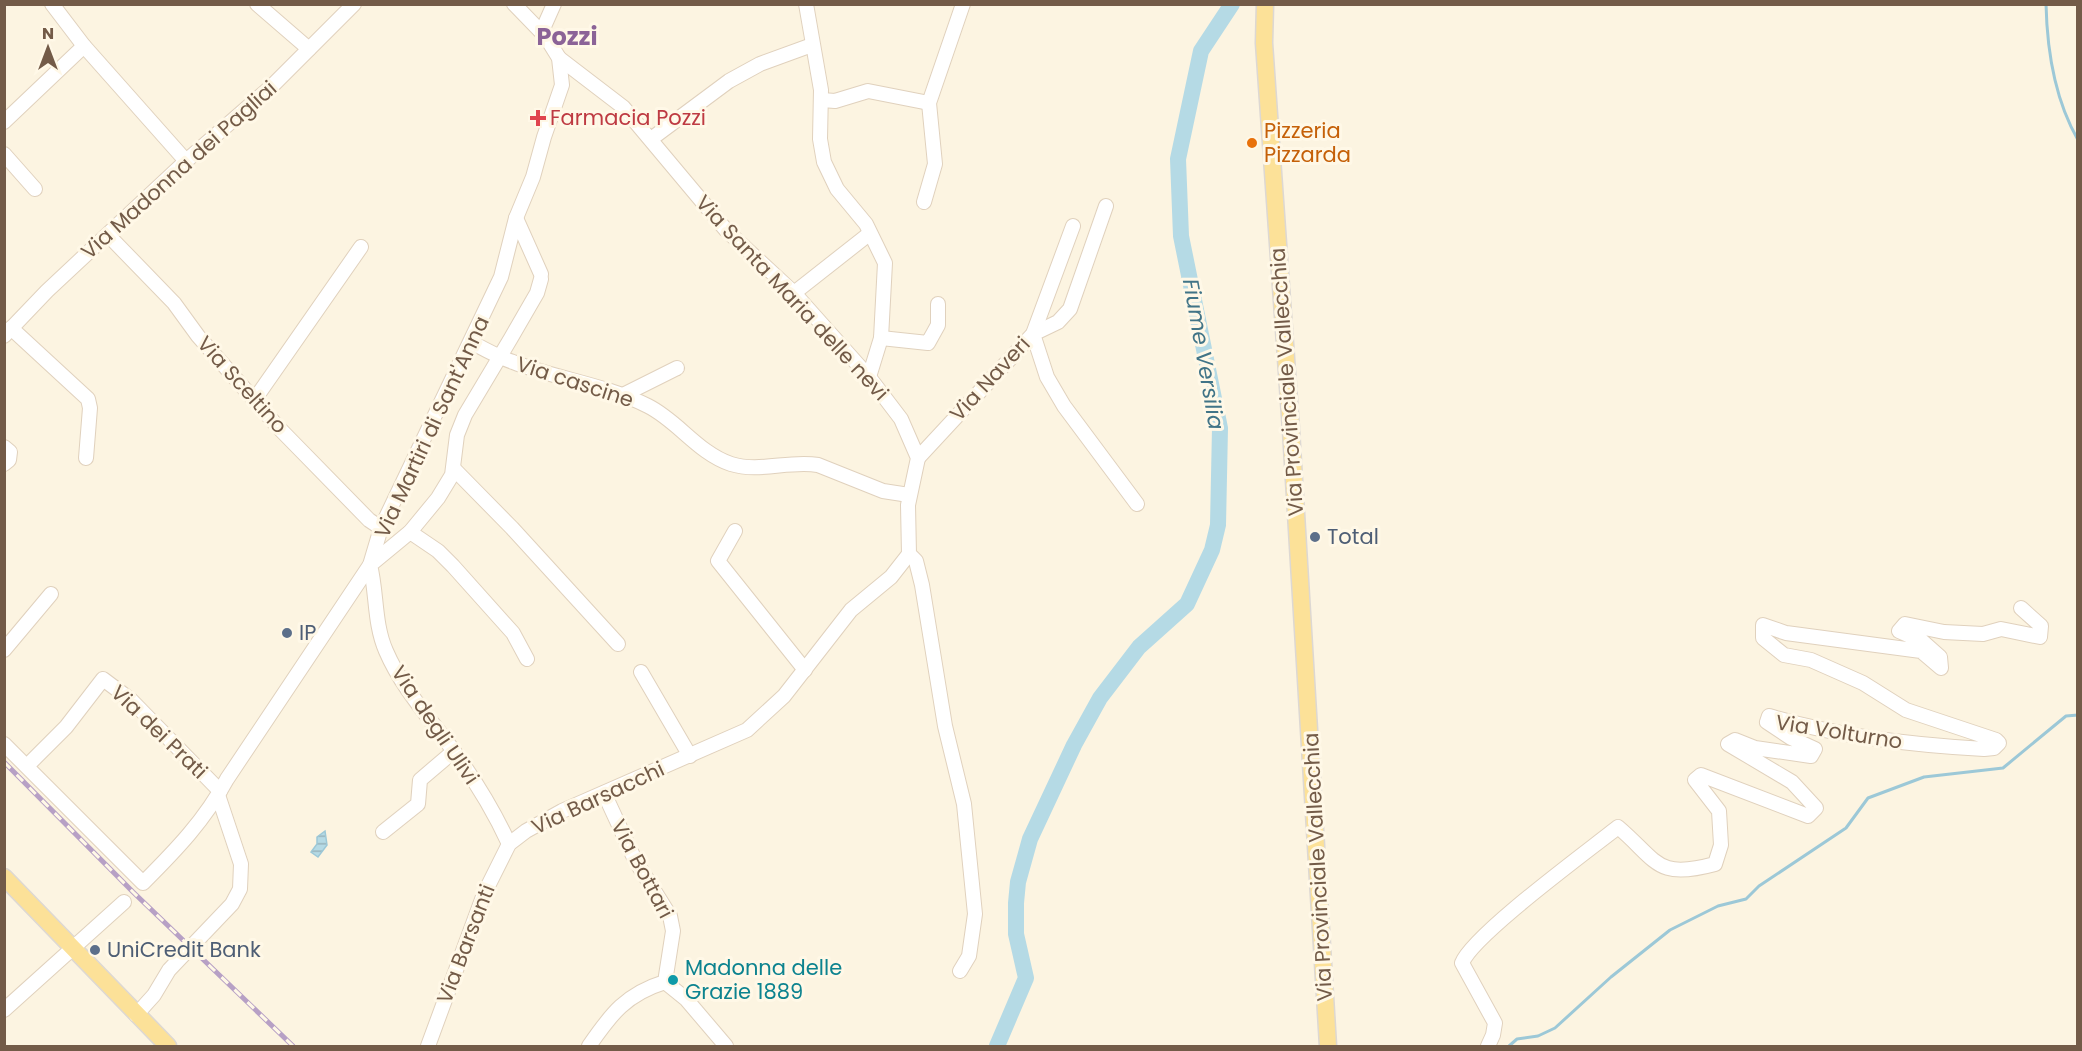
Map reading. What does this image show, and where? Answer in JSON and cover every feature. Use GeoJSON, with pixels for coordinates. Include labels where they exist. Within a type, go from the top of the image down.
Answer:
{"type":"FeatureCollection","features":[{"type":"Feature","properties":{"kind":"main road","name":"Via Provinciale Vallecchia"},"geometry":{"type":"LineString","coordinates":[[1265,4],[1263,43],[1290,414],[1328,1047]]}},
{"type":"Feature","properties":{"kind":"main road"},"geometry":{"type":"LineString","coordinates":[[4,877],[168,1047]]}},
{"type":"Feature","properties":{"kind":"street"},"geometry":{"type":"LineString","coordinates":[[52,4],[84,46],[186,161]]}},
{"type":"Feature","properties":{"kind":"street"},"geometry":{"type":"LineString","coordinates":[[257,4],[309,49]]}},
{"type":"Feature","properties":{"kind":"street","name":"Via Madonna dei Pagliai"},"geometry":{"type":"LineString","coordinates":[[8,332],[47,291],[186,161],[273,86],[354,4]]}},
{"type":"Feature","properties":{"kind":"street"},"geometry":{"type":"LineString","coordinates":[[514,4],[542,31],[559,58]]}},
{"type":"Feature","properties":{"kind":"street"},"geometry":{"type":"LineString","coordinates":[[542,31],[554,4]]}},
{"type":"Feature","properties":{"kind":"street"},"geometry":{"type":"LineString","coordinates":[[806,4],[822,100],[820,139],[828,174],[866,224],[885,263],[881,338],[869,377]]}},
{"type":"Feature","properties":{"kind":"street"},"geometry":{"type":"LineString","coordinates":[[924,201],[935,164],[929,103],[963,4]]}},
{"type":"Feature","properties":{"kind":"street"},"geometry":{"type":"LineString","coordinates":[[651,139],[729,81],[760,64],[812,45]]}},
{"type":"Feature","properties":{"kind":"street"},"geometry":{"type":"LineString","coordinates":[[5,122],[84,46]]}},
{"type":"Feature","properties":{"kind":"street","name":"Via Santa Maria delle nevi"},"geometry":{"type":"LineString","coordinates":[[559,58],[623,107],[726,230],[794,293],[869,377],[901,419],[918,458]]}},
{"type":"Feature","properties":{"kind":"street","name":"Via Martiri di Sant'Anna"},"geometry":{"type":"LineString","coordinates":[[27,766],[143,883],[172,853],[219,795],[370,565],[381,528],[501,277],[516,218],[533,177],[544,137],[558,103],[563,76],[559,58]]}},
{"type":"Feature","properties":{"kind":"street"},"geometry":{"type":"LineString","coordinates":[[822,100],[835,102],[868,92],[929,103]]}},
{"type":"Feature","properties":{"kind":"street"},"geometry":{"type":"LineString","coordinates":[[4,154],[34,189]]}},
{"type":"Feature","properties":{"kind":"street"},"geometry":{"type":"LineString","coordinates":[[1106,206],[1070,309],[1058,322],[1033,334],[1047,377],[1064,406],[1137,504]]}},
{"type":"Feature","properties":{"kind":"street"},"geometry":{"type":"LineString","coordinates":[[370,565],[410,532],[438,498],[454,469],[458,435],[465,416],[537,293],[541,276],[516,218]]}},
{"type":"Feature","properties":{"kind":"street","name":"Via Naveri"},"geometry":{"type":"LineString","coordinates":[[918,458],[1033,334],[1073,226]]}},
{"type":"Feature","properties":{"kind":"street"},"geometry":{"type":"LineString","coordinates":[[794,293],[869,234]]}},
{"type":"Feature","properties":{"kind":"street","name":"Via Sceltino"},"geometry":{"type":"LineString","coordinates":[[108,236],[174,303],[198,336],[255,399],[369,520],[381,528]]}},
{"type":"Feature","properties":{"kind":"street"},"geometry":{"type":"LineString","coordinates":[[255,399],[361,247]]}},
{"type":"Feature","properties":{"kind":"street"},"geometry":{"type":"LineString","coordinates":[[881,338],[928,343],[938,325],[938,304]]}},
{"type":"Feature","properties":{"kind":"street"},"geometry":{"type":"LineString","coordinates":[[8,332],[88,399],[90,408],[86,458]]}},
{"type":"Feature","properties":{"kind":"street","name":"Via cascine"},"geometry":{"type":"LineString","coordinates":[[471,342],[500,356],[623,395],[656,411],[711,454],[730,464],[757,469],[808,463],[883,491],[909,495]]}},
{"type":"Feature","properties":{"kind":"street"},"geometry":{"type":"LineString","coordinates":[[623,395],[677,368]]}},
{"type":"Feature","properties":{"kind":"street"},"geometry":{"type":"LineString","coordinates":[[4,447],[10,453],[9,460],[4,464]]}},
{"type":"Feature","properties":{"kind":"street"},"geometry":{"type":"LineString","coordinates":[[918,458],[909,495],[909,554],[916,561],[922,585],[945,726],[964,804],[975,915],[969,956],[960,971]]}},
{"type":"Feature","properties":{"kind":"street"},"geometry":{"type":"LineString","coordinates":[[454,469],[512,528],[618,644]]}},
{"type":"Feature","properties":{"kind":"street"},"geometry":{"type":"LineString","coordinates":[[735,531],[718,561],[805,670]]}},
{"type":"Feature","properties":{"kind":"street"},"geometry":{"type":"LineString","coordinates":[[410,532],[438,551],[453,566],[513,633],[526,659]]}},
{"type":"Feature","properties":{"kind":"street","name":"Via Barsacchi"},"geometry":{"type":"LineString","coordinates":[[509,844],[526,831],[562,811],[747,730],[784,696],[851,610],[891,577],[909,554]]}},
{"type":"Feature","properties":{"kind":"street","name":"Via degli Ulivi"},"geometry":{"type":"LineString","coordinates":[[370,565],[376,588],[378,624],[386,650],[414,698],[454,752],[496,816],[509,844]]}},
{"type":"Feature","properties":{"kind":"street"},"geometry":{"type":"LineString","coordinates":[[4,650],[51,594]]}},
{"type":"Feature","properties":{"kind":"street","name":"Via Volturno"},"geometry":{"type":"LineString","coordinates":[[1488,1047],[1495,1023],[1462,963],[1466,954],[1502,921],[1618,827],[1657,866],[1689,871],[1715,864],[1721,845],[1719,811],[1695,780],[1701,775],[1808,816],[1816,808],[1792,782],[1728,744],[1735,740],[1755,748],[1811,756],[1815,749],[1791,738],[1767,722],[1769,716],[1794,723],[1920,746],[1984,749],[1994,748],[1999,743],[1996,740],[1906,710],[1863,683],[1811,660],[1784,654],[1763,638],[1763,625],[1786,633],[1921,651],[1941,668],[1940,657],[1922,641],[1899,631],[1905,624],[1944,632],[1983,634],[2001,629],[2040,637],[2041,626],[2021,608]]}},
{"type":"Feature","properties":{"kind":"street","name":"Via Barsacchi"},"geometry":{"type":"LineString","coordinates":[[641,672],[690,756]]}},
{"type":"Feature","properties":{"kind":"street","name":"Via dei Prati"},"geometry":{"type":"LineString","coordinates":[[27,766],[66,727],[103,679],[130,700],[219,795]]}},
{"type":"Feature","properties":{"kind":"street"},"geometry":{"type":"LineString","coordinates":[[4,744],[27,766]]}},
{"type":"Feature","properties":{"kind":"street"},"geometry":{"type":"LineString","coordinates":[[383,832],[417,804],[420,780],[454,752]]}},
{"type":"Feature","properties":{"kind":"street","name":"Via Bottari"},"geometry":{"type":"LineString","coordinates":[[604,793],[635,860],[670,916],[673,931],[665,982]]}},
{"type":"Feature","properties":{"kind":"street"},"geometry":{"type":"LineString","coordinates":[[136,1015],[154,995],[169,970],[232,904],[240,889],[241,864],[219,795]]}},
{"type":"Feature","properties":{"kind":"street","name":"Via Barsanti"},"geometry":{"type":"LineString","coordinates":[[428,1047],[484,894],[509,844]]}},
{"type":"Feature","properties":{"kind":"street"},"geometry":{"type":"LineString","coordinates":[[4,1010],[124,902]]}},
{"type":"Feature","properties":{"kind":"street"},"geometry":{"type":"LineString","coordinates":[[589,1047],[607,1019],[627,1001],[642,989],[665,982],[686,999],[726,1047]]}},
{"type":"Feature","properties":{"kind":"water"},"geometry":{"type":"Polygon","coordinates":[[[325,831],[327,845],[318,857],[311,852],[317,844],[317,837],[325,831]]]}},
{"type":"Feature","properties":{"kind":"waterway","name":"Fiume Versilia"},"geometry":{"type":"LineString","coordinates":[[997,1046],[1026,978],[1016,934],[1016,903],[1018,882],[1030,839],[1074,745],[1100,698],[1139,647],[1187,604],[1212,550],[1218,525],[1220,428],[1181,236],[1178,159],[1201,51],[1232,4]]}},
{"type":"Feature","properties":{"kind":"waterway"},"geometry":{"type":"LineString","coordinates":[[2046,4],[2050,57],[2058,92],[2078,140]]}},
{"type":"Feature","properties":{"kind":"waterway"},"geometry":{"type":"LineString","coordinates":[[1509,1046],[1517,1039],[1538,1036],[1555,1028],[1611,977],[1670,930],[1718,906],[1746,899],[1759,886],[1846,828],[1868,798],[1924,777],[2003,768],[2066,716],[2078,715]]}},
{"type":"Feature","properties":{"kind":"railway"},"geometry":{"type":"LineString","coordinates":[[4,762],[133,892],[293,1046]]}},
{"type":"Feature","properties":{"kind":"place","name":"Farmacia Pozzi"},"geometry":{"type":"Point","coordinates":[538,118]}},
{"type":"Feature","properties":{"kind":"place","name":"Pizzeria Pizzarda"},"geometry":{"type":"Point","coordinates":[1252,143]}},
{"type":"Feature","properties":{"kind":"place","name":"Total"},"geometry":{"type":"Point","coordinates":[1315,537]}},
{"type":"Feature","properties":{"kind":"place","name":"IP"},"geometry":{"type":"Point","coordinates":[287,633]}},
{"type":"Feature","properties":{"kind":"place","name":"UniCredit Bank"},"geometry":{"type":"Point","coordinates":[95,950]}},
{"type":"Feature","properties":{"kind":"place","name":"Madonna delle Grazie 1889"},"geometry":{"type":"Point","coordinates":[673,980]}},
{"type":"Feature","properties":{"kind":"district","name":"Pozzi"},"geometry":{"type":"Point","coordinates":[567,37]}}]}
